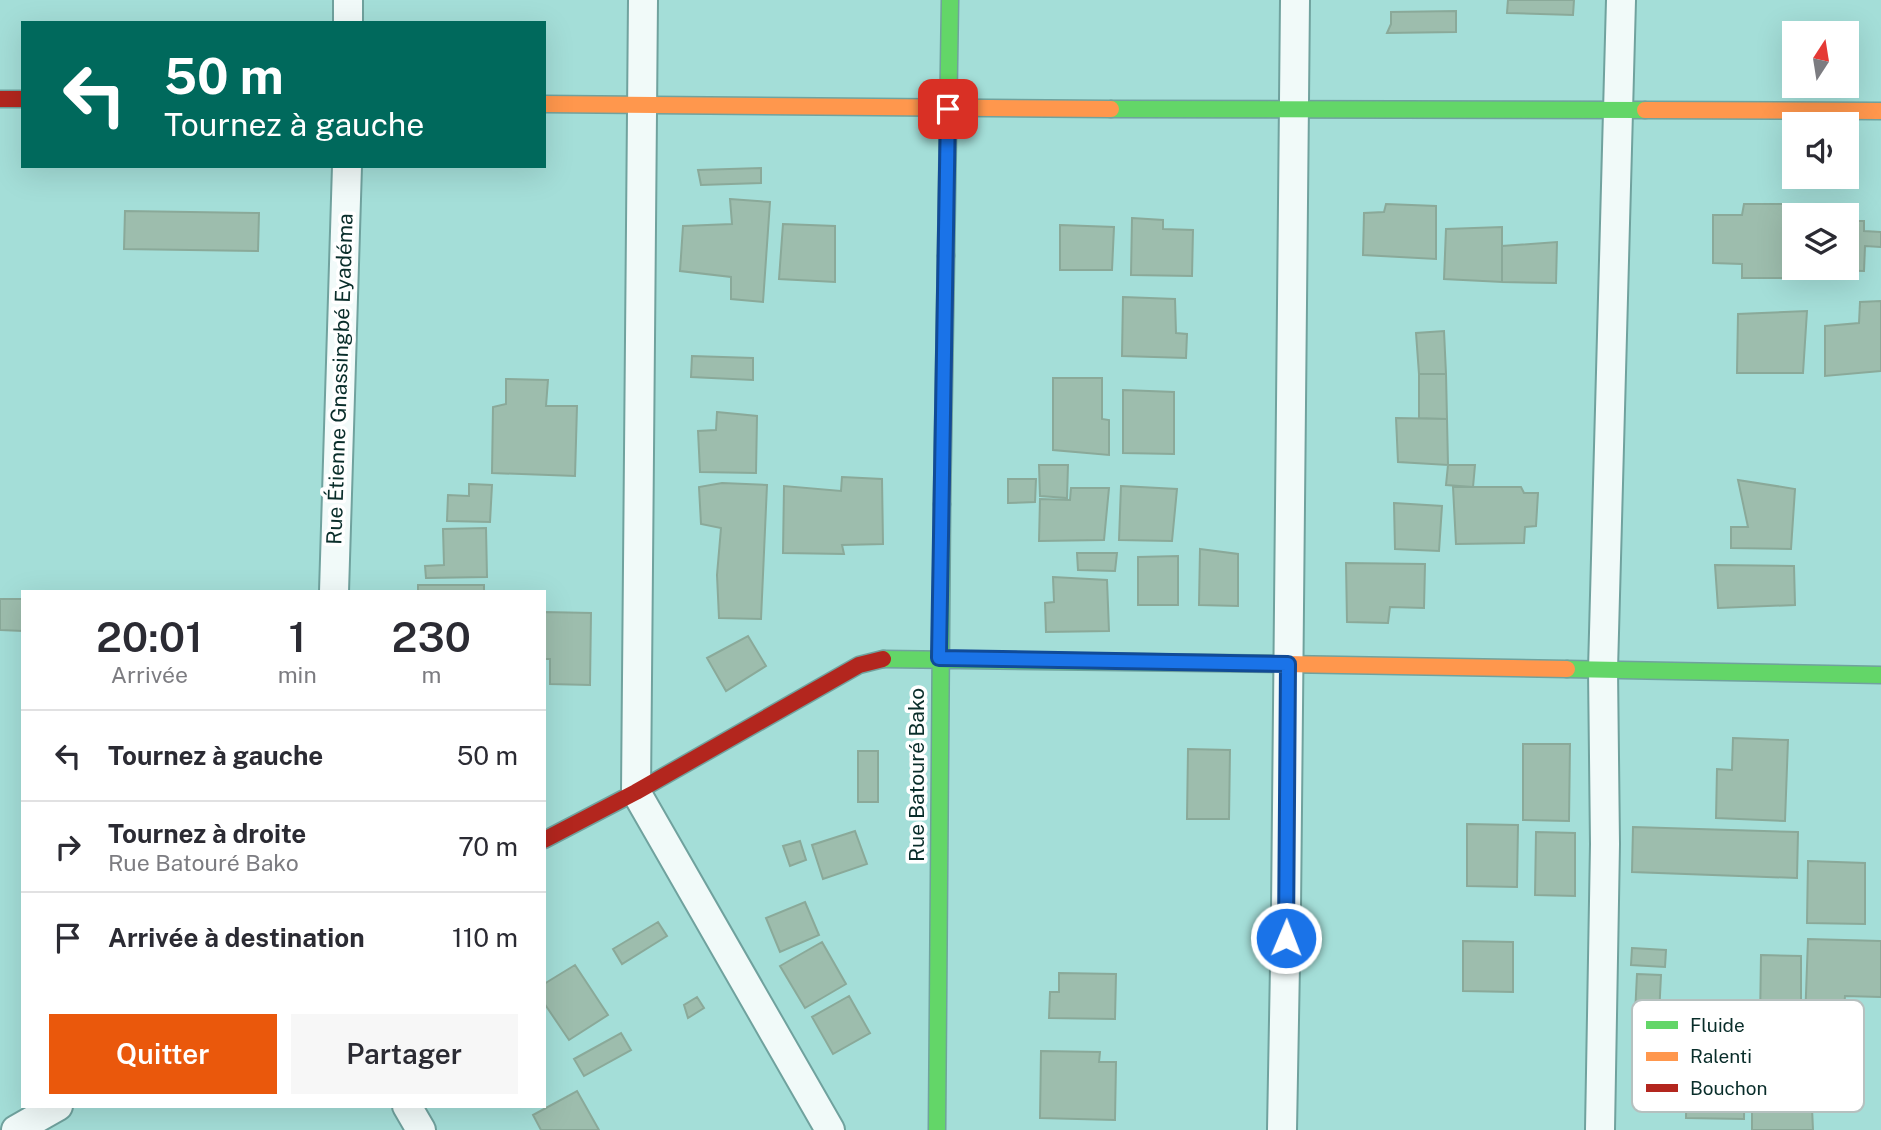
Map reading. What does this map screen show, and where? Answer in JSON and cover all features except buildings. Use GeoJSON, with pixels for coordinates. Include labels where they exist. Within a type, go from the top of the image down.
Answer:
{"type":"FeatureCollection","features":[{"type":"Feature","properties":{"kind":"street"},"geometry":{"type":"LineString","coordinates":[[348,0],[348,21]]}},
{"type":"Feature","properties":{"kind":"street"},"geometry":{"type":"LineString","coordinates":[[643,0],[636,792],[830,1130]]}},
{"type":"Feature","properties":{"kind":"street","name":"Rue Batouré Bako"},"geometry":{"type":"LineString","coordinates":[[937,1130],[939,658],[950,0]]}},
{"type":"Feature","properties":{"kind":"street"},"geometry":{"type":"LineString","coordinates":[[1282,1130],[1295,0]]}},
{"type":"Feature","properties":{"kind":"street"},"geometry":{"type":"LineString","coordinates":[[1600,1130],[1605,844],[1603,670],[1621,0]]}},
{"type":"Feature","properties":{"kind":"street"},"geometry":{"type":"LineString","coordinates":[[0,99],[21,99]]}},
{"type":"Feature","properties":{"kind":"street"},"geometry":{"type":"LineString","coordinates":[[546,104],[948,109],[1881,111]]}},
{"type":"Feature","properties":{"kind":"street","name":"Rue Étienne Gnassingbé Eyadéma"},"geometry":{"type":"LineString","coordinates":[[334,590],[347,168]]}},
{"type":"Feature","properties":{"kind":"street"},"geometry":{"type":"LineString","coordinates":[[546,839],[636,792],[859,665],[883,659],[1881,676]]}},
{"type":"Feature","properties":{"kind":"street"},"geometry":{"type":"LineString","coordinates":[[16,1130],[54,1108]]}},
{"type":"Feature","properties":{"kind":"street"},"geometry":{"type":"LineString","coordinates":[[408,1108],[421,1130]]}},
{"type":"Feature","properties":{"kind":"traffic: fast"},"geometry":{"type":"LineString","coordinates":[[946,256],[950,0]]}},
{"type":"Feature","properties":{"kind":"traffic: fast"},"geometry":{"type":"LineString","coordinates":[[1111,109],[1645,110]]}},
{"type":"Feature","properties":{"kind":"traffic: fast"},"geometry":{"type":"LineString","coordinates":[[937,1130],[942,504]]}},
{"type":"Feature","properties":{"kind":"traffic: fast"},"geometry":{"type":"LineString","coordinates":[[883,659],[1284,664]]}},
{"type":"Feature","properties":{"kind":"traffic: fast"},"geometry":{"type":"LineString","coordinates":[[1567,669],[1881,675]]}},
{"type":"Feature","properties":{"kind":"traffic: slow"},"geometry":{"type":"LineString","coordinates":[[546,104],[1111,109]]}},
{"type":"Feature","properties":{"kind":"traffic: slow"},"geometry":{"type":"LineString","coordinates":[[1645,110],[1881,111]]}},
{"type":"Feature","properties":{"kind":"traffic: slow"},"geometry":{"type":"LineString","coordinates":[[1284,664],[1567,669]]}},
{"type":"Feature","properties":{"kind":"traffic: jam"},"geometry":{"type":"LineString","coordinates":[[0,99],[21,99]]}},
{"type":"Feature","properties":{"kind":"traffic: jam"},"geometry":{"type":"LineString","coordinates":[[942,504],[946,256]]}},
{"type":"Feature","properties":{"kind":"traffic: jam"},"geometry":{"type":"LineString","coordinates":[[546,839],[636,792],[859,665],[883,659]]}},
{"type":"Feature","properties":{"kind":"route"},"geometry":{"type":"LineString","coordinates":[[948,109],[939,658],[1288,664],[1286,938]]}}]}
